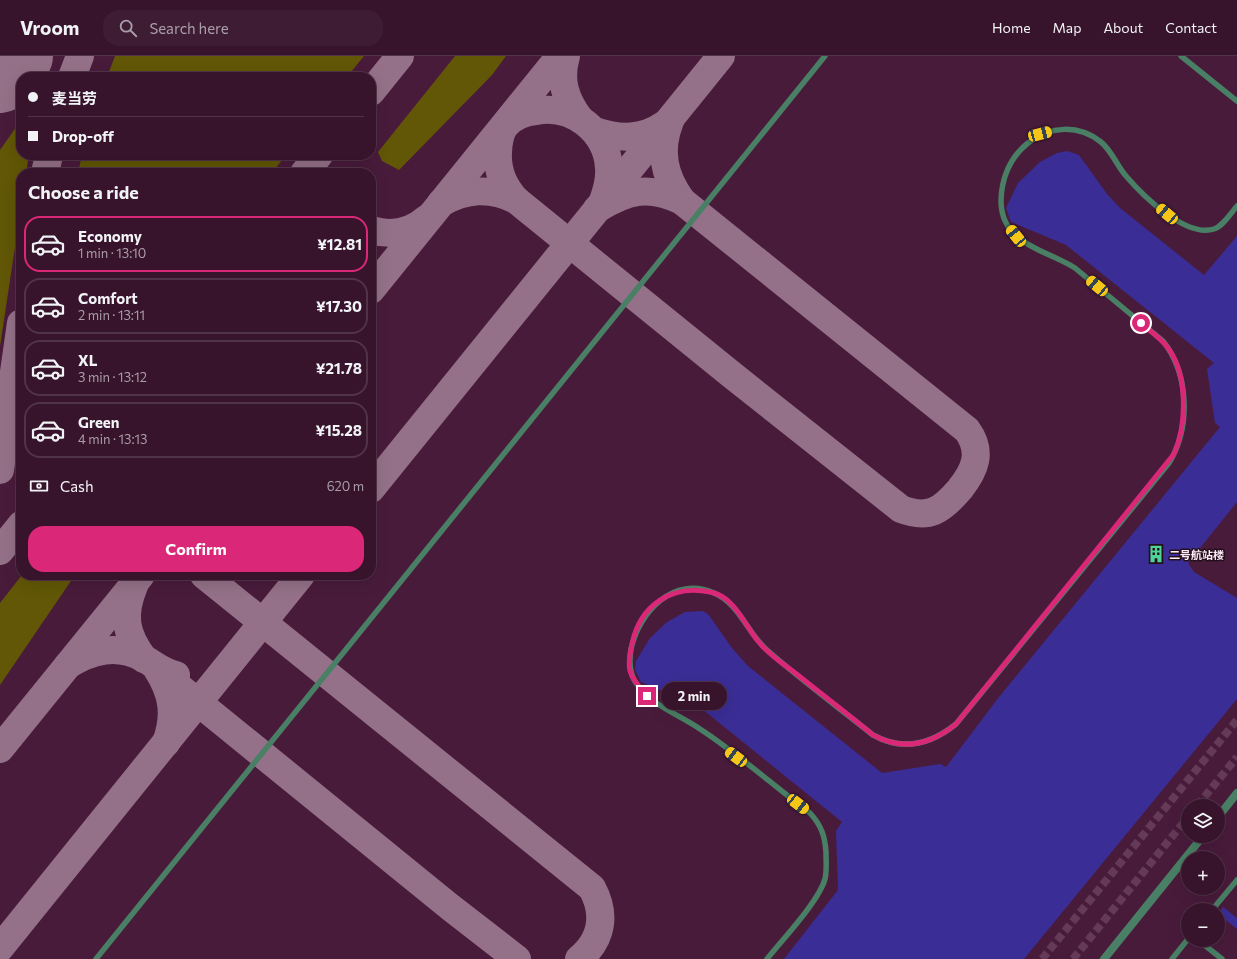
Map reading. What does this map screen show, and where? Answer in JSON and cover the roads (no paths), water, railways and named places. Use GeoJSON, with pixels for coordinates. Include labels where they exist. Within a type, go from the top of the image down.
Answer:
{"type":"FeatureCollection","features":[{"type":"Feature","properties":{"kind":"street"},"geometry":{"type":"LineString","coordinates":[[1225,808],[1237,793]]}},
{"type":"Feature","properties":{"kind":"street"},"geometry":{"type":"LineString","coordinates":[[1104,959],[1197,843]]}},
{"type":"Feature","properties":{"kind":"lane"},"geometry":{"type":"LineString","coordinates":[[96,959],[825,56]]}},
{"type":"Feature","properties":{"kind":"lane"},"geometry":{"type":"LineString","coordinates":[[1181,56],[1237,101]]}},
{"type":"Feature","properties":{"kind":"lane"},"geometry":{"type":"LineString","coordinates":[[767,959],[815,899],[822,887],[826,868],[824,832],[816,819],[798,804],[700,728],[664,708],[647,696],[636,683],[630,672],[630,657],[633,640],[649,609],[662,599],[676,592],[691,589],[713,592],[724,598],[737,610],[766,649],[873,735],[885,742],[904,744],[932,740],[947,732],[956,724],[1169,463],[1178,446],[1183,424],[1182,388],[1178,369],[1173,356],[1163,341],[1075,268],[1064,261],[1024,244],[1004,219],[1001,202],[1002,188],[1006,172],[1015,156],[1040,134],[1060,129],[1075,130],[1102,143],[1135,186],[1167,214],[1186,226],[1196,229],[1214,229],[1228,217],[1237,206]]}},
{"type":"Feature","properties":{"kind":"lane"},"geometry":{"type":"LineString","coordinates":[[1218,903],[1237,880]]}},
{"type":"Feature","properties":{"kind":"lane"},"geometry":{"type":"LineString","coordinates":[[1172,959],[1182,947]]}},
{"type":"Feature","properties":{"kind":"lane"},"geometry":{"type":"LineString","coordinates":[[1207,947],[1222,959]]}},
{"type":"Feature","properties":{"kind":"tunnel"},"geometry":{"type":"LineString","coordinates":[[1042,959],[1237,720]]}},
{"type":"Feature","properties":{"kind":"tunnel"},"geometry":{"type":"LineString","coordinates":[[1203,799],[1237,757]]}},
{"type":"Feature","properties":{"kind":"tunnel"},"geometry":{"type":"LineString","coordinates":[[1073,959],[1181,826]]}},
{"type":"Feature","properties":{"kind":"place","name":"二号航站楼"},"geometry":{"type":"Point","coordinates":[1156,554]}}]}
